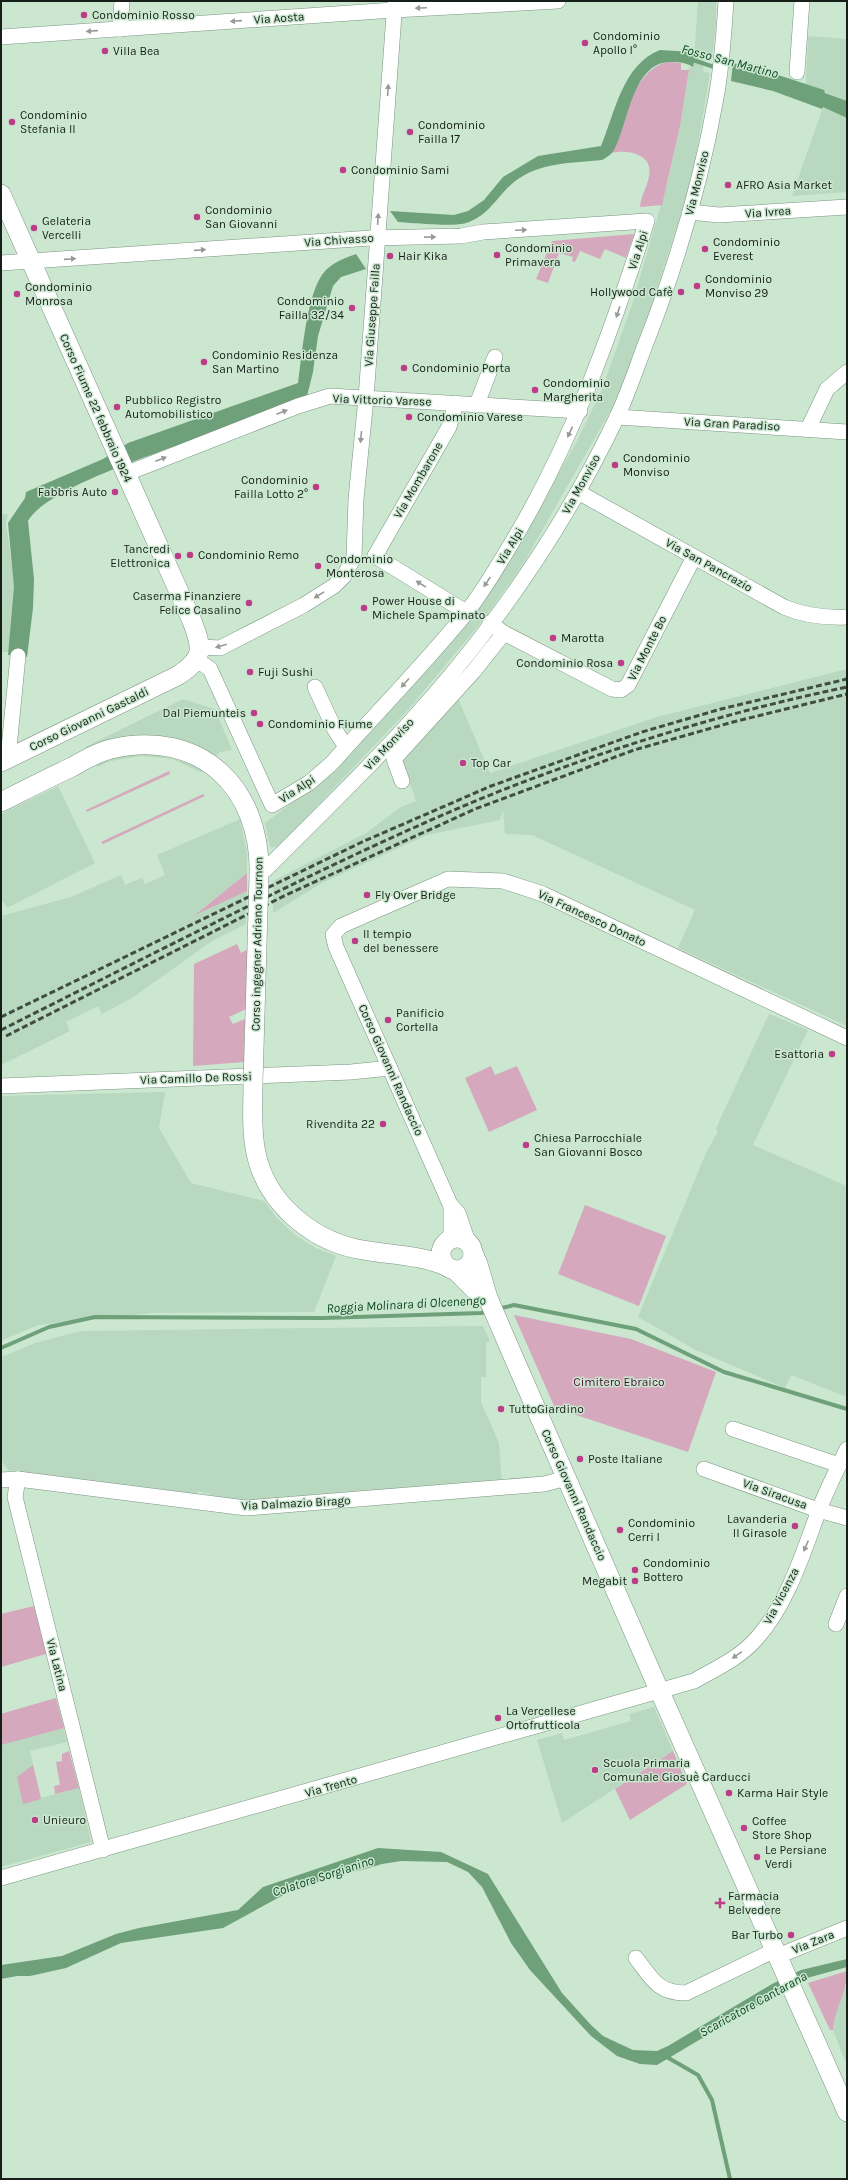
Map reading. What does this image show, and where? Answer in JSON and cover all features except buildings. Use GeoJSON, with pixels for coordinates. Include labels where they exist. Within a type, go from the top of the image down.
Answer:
{"type":"FeatureCollection","features":[{"type":"Feature","properties":{"kind":"main road","name":"Corso Fiume 22 febbraio 1924"},"geometry":{"type":"LineString","coordinates":[[1,194],[120,463],[192,621],[199,654]]}},
{"type":"Feature","properties":{"kind":"main road","name":"Corso Giovanni Gastaldi"},"geometry":{"type":"LineString","coordinates":[[4,760],[177,676],[190,667],[199,654]]}},
{"type":"Feature","properties":{"kind":"main road","name":"Corso ingegner Adriano Tournon"},"geometry":{"type":"LineString","coordinates":[[1,802],[88,759],[109,750],[130,746],[153,745],[179,750],[211,765],[233,785],[250,812],[259,845],[260,876],[252,1133],[256,1155],[264,1177],[277,1200],[293,1216],[315,1233],[336,1243],[419,1257],[451,1268]]}},
{"type":"Feature","properties":{"kind":"main road"},"geometry":{"type":"LineString","coordinates":[[451,1268],[463,1269],[469,1265],[471,1249],[460,1239],[446,1243],[441,1256],[451,1268],[493,1309]]}},
{"type":"Feature","properties":{"kind":"main road","name":"Corso ingegner Adriano Tournon"},"geometry":{"type":"LineString","coordinates":[[374,1250],[446,1243]]}},
{"type":"Feature","properties":{"kind":"main road","name":"Corso Giovanni Randaccio"},"geometry":{"type":"LineString","coordinates":[[471,1249],[478,1264],[493,1309],[660,1691],[847,2112]]}},
{"type":"Feature","properties":{"kind":"street"},"geometry":{"type":"LineString","coordinates":[[120,29],[122,1]]}},
{"type":"Feature","properties":{"kind":"street","name":"Via Aosta"},"geometry":{"type":"LineString","coordinates":[[1,37],[120,29],[394,5],[558,1]]}},
{"type":"Feature","properties":{"kind":"street","name":"Via Monviso"},"geometry":{"type":"LineString","coordinates":[[260,876],[345,791],[449,676],[530,568],[578,492],[617,417],[661,306],[690,212],[703,162],[719,76],[726,1]]}},
{"type":"Feature","properties":{"kind":"street"},"geometry":{"type":"LineString","coordinates":[[798,72],[802,1]]}},
{"type":"Feature","properties":{"kind":"street","name":"Via Giuseppe Failla"},"geometry":{"type":"LineString","coordinates":[[354,557],[361,438],[366,398],[394,5]]}},
{"type":"Feature","properties":{"kind":"street","name":"Via Ivrea"},"geometry":{"type":"LineString","coordinates":[[690,212],[719,215],[847,207]]}},
{"type":"Feature","properties":{"kind":"street","name":"Via Chivasso"},"geometry":{"type":"LineString","coordinates":[[1,263],[377,238],[461,236],[482,232],[647,221]]}},
{"type":"Feature","properties":{"kind":"street","name":"Via Alpi"},"geometry":{"type":"LineString","coordinates":[[199,654],[210,669],[272,805],[309,783],[346,747],[466,612],[538,500],[580,411],[615,322],[647,221]]}},
{"type":"Feature","properties":{"kind":"street"},"geometry":{"type":"LineString","coordinates":[[477,404],[495,357]]}},
{"type":"Feature","properties":{"kind":"street"},"geometry":{"type":"LineString","coordinates":[[808,429],[827,389],[847,372]]}},
{"type":"Feature","properties":{"kind":"street","name":"Via Vittorio Varese"},"geometry":{"type":"LineString","coordinates":[[120,463],[330,396],[580,411]]}},
{"type":"Feature","properties":{"kind":"street","name":"Via Mombarone"},"geometry":{"type":"LineString","coordinates":[[375,556],[449,427],[456,403]]}},
{"type":"Feature","properties":{"kind":"street","name":"Via Gran Paradiso"},"geometry":{"type":"LineString","coordinates":[[617,417],[847,432]]}},
{"type":"Feature","properties":{"kind":"street","name":"Via San Pancrazio"},"geometry":{"type":"LineString","coordinates":[[578,492],[694,557],[797,612],[827,618],[847,617]]}},
{"type":"Feature","properties":{"kind":"street"},"geometry":{"type":"LineString","coordinates":[[199,654],[220,648],[304,605],[334,586],[344,576],[354,557],[375,556],[466,612]]}},
{"type":"Feature","properties":{"kind":"street","name":"Via Monte Bo"},"geometry":{"type":"LineString","coordinates":[[490,623],[504,633],[612,689],[621,690],[628,685],[694,557]]}},
{"type":"Feature","properties":{"kind":"street","name":"Via Monviso"},"geometry":{"type":"LineString","coordinates":[[402,781],[394,759],[473,672],[504,633]]}},
{"type":"Feature","properties":{"kind":"street"},"geometry":{"type":"LineString","coordinates":[[4,760],[18,656]]}},
{"type":"Feature","properties":{"kind":"street"},"geometry":{"type":"LineString","coordinates":[[315,687],[335,730],[346,747]]}},
{"type":"Feature","properties":{"kind":"street","name":"Via Francesco Donato"},"geometry":{"type":"LineString","coordinates":[[333,935],[341,926],[448,879],[508,882],[542,894],[847,1038]]}},
{"type":"Feature","properties":{"kind":"street","name":"Corso Giovanni Randaccio"},"geometry":{"type":"LineString","coordinates":[[333,935],[336,947],[450,1204],[458,1213],[471,1249]]}},
{"type":"Feature","properties":{"kind":"street","name":"Via Camillo De Rossi"},"geometry":{"type":"LineString","coordinates":[[1,1086],[351,1072],[390,1068]]}},
{"type":"Feature","properties":{"kind":"street","name":"Corso Giovanni Randaccio"},"geometry":{"type":"LineString","coordinates":[[446,1243],[451,1232],[450,1204]]}},
{"type":"Feature","properties":{"kind":"street"},"geometry":{"type":"LineString","coordinates":[[733,1429],[839,1465]]}},
{"type":"Feature","properties":{"kind":"street","name":"Via Vicenza"},"geometry":{"type":"LineString","coordinates":[[660,1691],[694,1681],[729,1661],[757,1638],[788,1587],[819,1510],[847,1449]]}},
{"type":"Feature","properties":{"kind":"street","name":"Via Siracusa"},"geometry":{"type":"LineString","coordinates":[[704,1469],[819,1510],[847,1518]]}},
{"type":"Feature","properties":{"kind":"street","name":"Via Dalmazio Birago"},"geometry":{"type":"LineString","coordinates":[[1,1480],[18,1479],[246,1508],[544,1484],[567,1478]]}},
{"type":"Feature","properties":{"kind":"street","name":"Via Latina"},"geometry":{"type":"LineString","coordinates":[[18,1479],[14,1497],[103,1850]]}},
{"type":"Feature","properties":{"kind":"street"},"geometry":{"type":"LineString","coordinates":[[836,1624],[847,1596]]}},
{"type":"Feature","properties":{"kind":"street","name":"Via Trento"},"geometry":{"type":"LineString","coordinates":[[1,1878],[660,1691]]}},
{"type":"Feature","properties":{"kind":"street","name":"Via Zara"},"geometry":{"type":"LineString","coordinates":[[636,1958],[656,1984],[671,1993],[686,1993],[776,1953],[847,1928]]}},
{"type":"Feature","properties":{"kind":"shaded area"},"geometry":{"type":"Polygon","coordinates":[[[698,1],[716,1],[716,24],[712,58],[705,57],[703,71],[710,73],[692,179],[645,327],[615,403],[523,564],[484,619],[407,711],[278,847],[270,847],[265,823],[296,800],[338,763],[514,549],[576,443],[601,392],[632,305],[667,184],[680,126],[689,67],[693,67],[698,1]]]}},
{"type":"Feature","properties":{"kind":"shaded area"},"geometry":{"type":"Polygon","coordinates":[[[808,36],[847,39],[847,101],[806,84],[808,36]]]}},
{"type":"Feature","properties":{"kind":"shaded area"},"geometry":{"type":"Polygon","coordinates":[[[847,104],[847,192],[792,196],[823,107],[841,114],[847,104]]]}},
{"type":"Feature","properties":{"kind":"shaded area"},"geometry":{"type":"Polygon","coordinates":[[[1,514],[8,514],[6,524],[16,593],[10,652],[1,652],[1,514]]]}},
{"type":"Feature","properties":{"kind":"shaded area"},"geometry":{"type":"Polygon","coordinates":[[[847,669],[847,1026],[678,948],[695,910],[532,835],[505,834],[503,810],[500,820],[427,835],[322,883],[273,913],[273,881],[366,833],[401,807],[416,801],[402,760],[457,696],[490,773],[657,717],[847,669]]]}},
{"type":"Feature","properties":{"kind":"shaded area"},"geometry":{"type":"Polygon","coordinates":[[[183,699],[215,709],[232,750],[220,752],[201,772],[172,759],[141,756],[111,761],[97,767],[85,747],[183,699]]]}},
{"type":"Feature","properties":{"kind":"shaded area"},"geometry":{"type":"Polygon","coordinates":[[[58,786],[95,863],[7,908],[1,898],[1,814],[58,786]]]}},
{"type":"Feature","properties":{"kind":"shaded area"},"geometry":{"type":"Polygon","coordinates":[[[240,819],[247,853],[247,873],[197,913],[247,891],[246,924],[212,941],[132,998],[102,1014],[98,1006],[66,1022],[70,1031],[1,1065],[1,916],[71,897],[121,875],[125,885],[142,878],[145,884],[165,875],[157,855],[240,819]]]}},
{"type":"Feature","properties":{"kind":"shaded area"},"geometry":{"type":"Polygon","coordinates":[[[769,1014],[808,1030],[753,1145],[847,1186],[847,1397],[791,1375],[785,1388],[696,1350],[638,1317],[706,1153],[718,1131],[716,1129],[722,1115],[769,1014]]]}},
{"type":"Feature","properties":{"kind":"shaded area"},"geometry":{"type":"Polygon","coordinates":[[[165,1092],[159,1128],[191,1183],[264,1201],[277,1218],[296,1236],[316,1248],[336,1256],[314,1312],[153,1313],[38,1325],[1,1341],[1,1096],[165,1092]]]}},
{"type":"Feature","properties":{"kind":"shaded area"},"geometry":{"type":"Polygon","coordinates":[[[483,1326],[490,1341],[486,1343],[486,1377],[481,1377],[481,1402],[499,1443],[502,1484],[247,1506],[199,1491],[191,1498],[8,1470],[1,1460],[1,1357],[35,1343],[81,1331],[483,1326]]]}},
{"type":"Feature","properties":{"kind":"shaded area"},"geometry":{"type":"Polygon","coordinates":[[[56,1698],[67,1742],[30,1751],[41,1798],[79,1788],[91,1842],[1,1867],[1,1714],[56,1698]]]}},
{"type":"Feature","properties":{"kind":"shaded area","name":"Scuola Primaria Comunale Giosuè Carducci"},"geometry":{"type":"Polygon","coordinates":[[[654,1707],[673,1751],[562,1823],[537,1740],[562,1733],[564,1740],[631,1721],[629,1714],[654,1707]]]}},
{"type":"Feature","properties":{"kind":"shaded area"},"geometry":{"type":"Polygon","coordinates":[[[847,1985],[847,2066],[833,2030],[834,2015],[847,1985]]]}},
{"type":"Feature","properties":{"kind":"green space"},"geometry":{"type":"Polygon","coordinates":[[[668,62],[681,63],[681,70],[689,70],[680,126],[662,205],[640,207],[649,176],[647,163],[643,158],[631,153],[611,153],[615,147],[632,97],[639,84],[647,74],[657,66],[668,62]]]}},
{"type":"Feature","properties":{"kind":"green space"},"geometry":{"type":"Polygon","coordinates":[[[634,234],[626,258],[605,249],[600,259],[580,251],[575,262],[572,261],[573,257],[559,253],[548,283],[536,279],[552,241],[634,234]]]}},
{"type":"Feature","properties":{"kind":"green space"},"geometry":{"type":"Polygon","coordinates":[[[169,771],[170,774],[87,812],[86,810],[169,771]]]}},
{"type":"Feature","properties":{"kind":"green space"},"geometry":{"type":"Polygon","coordinates":[[[203,794],[205,796],[103,844],[101,842],[203,794]]]}},
{"type":"Feature","properties":{"kind":"green space"},"geometry":{"type":"Polygon","coordinates":[[[247,873],[247,891],[195,915],[247,873]]]}},
{"type":"Feature","properties":{"kind":"green space"},"geometry":{"type":"Polygon","coordinates":[[[237,944],[241,953],[248,949],[246,1009],[229,1017],[233,1024],[245,1019],[244,1062],[193,1066],[194,964],[237,944]]]}},
{"type":"Feature","properties":{"kind":"green space"},"geometry":{"type":"Polygon","coordinates":[[[491,1066],[495,1075],[517,1066],[537,1110],[489,1132],[465,1078],[491,1066]]]}},
{"type":"Feature","properties":{"kind":"green space"},"geometry":{"type":"Polygon","coordinates":[[[585,1205],[666,1236],[639,1306],[558,1274],[585,1205]]]}},
{"type":"Feature","properties":{"kind":"green space","name":"Cimitero Ebraico"},"geometry":{"type":"Polygon","coordinates":[[[514,1315],[631,1339],[716,1372],[688,1452],[555,1408],[514,1315]]]}},
{"type":"Feature","properties":{"kind":"green space"},"geometry":{"type":"Polygon","coordinates":[[[34,1606],[46,1654],[1,1667],[1,1614],[34,1606]]]}},
{"type":"Feature","properties":{"kind":"green space"},"geometry":{"type":"Polygon","coordinates":[[[56,1698],[64,1728],[1,1745],[1,1714],[56,1698]]]}},
{"type":"Feature","properties":{"kind":"green space"},"geometry":{"type":"Polygon","coordinates":[[[69,1751],[79,1788],[55,1794],[54,1786],[60,1785],[56,1762],[62,1761],[62,1754],[69,1751]]]}},
{"type":"Feature","properties":{"kind":"green space"},"geometry":{"type":"Polygon","coordinates":[[[673,1751],[687,1784],[630,1820],[615,1789],[673,1751]]]}},
{"type":"Feature","properties":{"kind":"green space"},"geometry":{"type":"Polygon","coordinates":[[[33,1765],[41,1799],[23,1804],[17,1777],[33,1765]]]}},
{"type":"Feature","properties":{"kind":"green space"},"geometry":{"type":"Polygon","coordinates":[[[847,1971],[845,1987],[836,2014],[833,2030],[830,2030],[808,1983],[847,1971]]]}},
{"type":"Feature","properties":{"kind":"water"},"geometry":{"type":"Polygon","coordinates":[[[660,50],[696,53],[693,67],[683,63],[673,62],[659,64],[648,71],[640,82],[633,96],[614,150],[604,159],[545,167],[524,175],[508,187],[481,216],[466,223],[443,225],[398,222],[390,211],[454,215],[468,211],[484,200],[503,177],[538,156],[601,146],[616,104],[629,78],[637,66],[647,57],[660,50]]]}},
{"type":"Feature","properties":{"kind":"water"},"geometry":{"type":"Polygon","coordinates":[[[733,63],[769,72],[824,90],[825,93],[847,101],[847,118],[823,107],[822,109],[773,91],[731,81],[733,63]]]}},
{"type":"Feature","properties":{"kind":"water"},"geometry":{"type":"Polygon","coordinates":[[[356,254],[366,269],[341,277],[333,286],[318,336],[313,372],[307,396],[219,431],[115,468],[60,494],[40,508],[28,521],[34,579],[33,608],[27,657],[8,655],[14,587],[8,523],[25,498],[26,492],[103,459],[128,443],[298,383],[306,323],[314,291],[326,270],[344,259],[356,254]]]}},
{"type":"Feature","properties":{"kind":"water"},"geometry":{"type":"Polygon","coordinates":[[[378,1848],[441,1852],[488,1874],[562,1993],[603,2036],[633,2050],[657,2051],[668,2046],[772,1984],[801,1970],[847,1959],[847,1967],[807,1978],[758,2005],[657,2065],[640,2064],[617,2056],[591,2036],[530,1970],[511,1943],[482,1887],[468,1872],[447,1862],[401,1861],[382,1864],[358,1871],[344,1872],[285,1894],[223,1928],[121,1943],[66,1968],[30,1976],[17,1976],[1,1979],[1,1965],[62,1956],[116,1934],[139,1928],[238,1910],[263,1887],[378,1848]]]}},
{"type":"Feature","properties":{"kind":"waterway","name":"Fosso San Martino"},"geometry":{"type":"LineString","coordinates":[[690,59],[717,68]]}},
{"type":"Feature","properties":{"kind":"waterway","name":"Roggia Molinara di Olcenengo"},"geometry":{"type":"LineString","coordinates":[[498,1309],[514,1305],[636,1329],[724,1372],[847,1409]]}},
{"type":"Feature","properties":{"kind":"waterway","name":"Roggia Molinara di Olcenengo"},"geometry":{"type":"LineString","coordinates":[[1,1348],[49,1327],[95,1317],[324,1318],[481,1313],[489,1311]]}},
{"type":"Feature","properties":{"kind":"waterway"},"geometry":{"type":"LineString","coordinates":[[665,2056],[698,2075],[712,2100],[730,2179]]}},
{"type":"Feature","properties":{"kind":"railway"},"geometry":{"type":"LineString","coordinates":[[1,1017],[362,842],[491,786],[642,732],[721,709],[847,679]]}},
{"type":"Feature","properties":{"kind":"railway"},"geometry":{"type":"LineString","coordinates":[[1,1030],[304,879],[467,804],[581,761],[669,732],[757,708],[847,687]]}},
{"type":"Feature","properties":{"kind":"railway"},"geometry":{"type":"LineString","coordinates":[[6,1036],[286,895],[475,809],[634,750],[733,722],[847,694]]}},
{"type":"Feature","properties":{"kind":"place","name":"Condominio Rosso"},"geometry":{"type":"Point","coordinates":[84,15]}},
{"type":"Feature","properties":{"kind":"place","name":"Condominio Apollo I°"},"geometry":{"type":"Point","coordinates":[585,43]}},
{"type":"Feature","properties":{"kind":"place","name":"Villa Bea"},"geometry":{"type":"Point","coordinates":[105,51]}},
{"type":"Feature","properties":{"kind":"place","name":"Condominio Stefania II"},"geometry":{"type":"Point","coordinates":[12,122]}},
{"type":"Feature","properties":{"kind":"place","name":"Condominio Failla 17"},"geometry":{"type":"Point","coordinates":[410,132]}},
{"type":"Feature","properties":{"kind":"place","name":"Condominio Sami"},"geometry":{"type":"Point","coordinates":[343,170]}},
{"type":"Feature","properties":{"kind":"place","name":"AFRO Asia Market"},"geometry":{"type":"Point","coordinates":[728,185]}},
{"type":"Feature","properties":{"kind":"place","name":"Condominio San Giovanni"},"geometry":{"type":"Point","coordinates":[197,217]}},
{"type":"Feature","properties":{"kind":"place","name":"Gelateria Vercelli"},"geometry":{"type":"Point","coordinates":[34,228]}},
{"type":"Feature","properties":{"kind":"place","name":"Condominio Everest"},"geometry":{"type":"Point","coordinates":[705,249]}},
{"type":"Feature","properties":{"kind":"place","name":"Condominio Primavera"},"geometry":{"type":"Point","coordinates":[497,255]}},
{"type":"Feature","properties":{"kind":"place","name":"Hair Kika"},"geometry":{"type":"Point","coordinates":[390,256]}},
{"type":"Feature","properties":{"kind":"place","name":"Condominio Monviso 29"},"geometry":{"type":"Point","coordinates":[697,286]}},
{"type":"Feature","properties":{"kind":"place","name":"Hollywood Cafè"},"geometry":{"type":"Point","coordinates":[681,292]}},
{"type":"Feature","properties":{"kind":"place","name":"Condominio Monrosa"},"geometry":{"type":"Point","coordinates":[17,294]}},
{"type":"Feature","properties":{"kind":"place","name":"Condominio Failla 32/34"},"geometry":{"type":"Point","coordinates":[352,308]}},
{"type":"Feature","properties":{"kind":"place","name":"Condominio Residenza San Martino"},"geometry":{"type":"Point","coordinates":[204,362]}},
{"type":"Feature","properties":{"kind":"place","name":"Condominio Porta"},"geometry":{"type":"Point","coordinates":[404,368]}},
{"type":"Feature","properties":{"kind":"place","name":"Condominio Margherita"},"geometry":{"type":"Point","coordinates":[535,390]}},
{"type":"Feature","properties":{"kind":"place","name":"Pubblico Registro Automobilistico"},"geometry":{"type":"Point","coordinates":[117,407]}},
{"type":"Feature","properties":{"kind":"place","name":"Condominio Varese"},"geometry":{"type":"Point","coordinates":[409,417]}},
{"type":"Feature","properties":{"kind":"place","name":"Condominio Monviso"},"geometry":{"type":"Point","coordinates":[615,465]}},
{"type":"Feature","properties":{"kind":"place","name":"Condominio Failla Lotto 2°"},"geometry":{"type":"Point","coordinates":[316,487]}},
{"type":"Feature","properties":{"kind":"place","name":"Fabbris Auto"},"geometry":{"type":"Point","coordinates":[115,492]}},
{"type":"Feature","properties":{"kind":"place","name":"Condominio Remo"},"geometry":{"type":"Point","coordinates":[190,555]}},
{"type":"Feature","properties":{"kind":"place","name":"Tancredi Elettronica"},"geometry":{"type":"Point","coordinates":[178,556]}},
{"type":"Feature","properties":{"kind":"place","name":"Condominio Monterosa"},"geometry":{"type":"Point","coordinates":[318,566]}},
{"type":"Feature","properties":{"kind":"place","name":"Caserma Finanziere Felice Casalino"},"geometry":{"type":"Point","coordinates":[249,603]}},
{"type":"Feature","properties":{"kind":"place","name":"Power House di Michele Spampinato"},"geometry":{"type":"Point","coordinates":[364,608]}},
{"type":"Feature","properties":{"kind":"place","name":"Marotta"},"geometry":{"type":"Point","coordinates":[553,638]}},
{"type":"Feature","properties":{"kind":"place","name":"Condominio Rosa"},"geometry":{"type":"Point","coordinates":[621,663]}},
{"type":"Feature","properties":{"kind":"place","name":"Fuji Sushi"},"geometry":{"type":"Point","coordinates":[250,672]}},
{"type":"Feature","properties":{"kind":"place","name":"Dal Piemunteis"},"geometry":{"type":"Point","coordinates":[254,713]}},
{"type":"Feature","properties":{"kind":"place","name":"Condominio Fiume"},"geometry":{"type":"Point","coordinates":[260,724]}},
{"type":"Feature","properties":{"kind":"place","name":"Top Car"},"geometry":{"type":"Point","coordinates":[463,763]}},
{"type":"Feature","properties":{"kind":"place","name":"Fly Over Bridge"},"geometry":{"type":"Point","coordinates":[367,895]}},
{"type":"Feature","properties":{"kind":"place","name":"Il tempio del benessere"},"geometry":{"type":"Point","coordinates":[355,941]}},
{"type":"Feature","properties":{"kind":"place","name":"Panificio Cortella"},"geometry":{"type":"Point","coordinates":[388,1020]}},
{"type":"Feature","properties":{"kind":"place","name":"Esattoria"},"geometry":{"type":"Point","coordinates":[832,1054]}},
{"type":"Feature","properties":{"kind":"place","name":"Rivendita 22"},"geometry":{"type":"Point","coordinates":[383,1124]}},
{"type":"Feature","properties":{"kind":"place","name":"Chiesa Parrocchiale San Giovanni Bosco"},"geometry":{"type":"Point","coordinates":[526,1145]}},
{"type":"Feature","properties":{"kind":"place","name":"TuttoGiardino"},"geometry":{"type":"Point","coordinates":[501,1409]}},
{"type":"Feature","properties":{"kind":"place","name":"Poste Italiane"},"geometry":{"type":"Point","coordinates":[580,1459]}},
{"type":"Feature","properties":{"kind":"place","name":"Lavanderia Il Girasole"},"geometry":{"type":"Point","coordinates":[795,1526]}},
{"type":"Feature","properties":{"kind":"place","name":"Condominio Cerri I"},"geometry":{"type":"Point","coordinates":[620,1530]}},
{"type":"Feature","properties":{"kind":"place","name":"Condominio Bottero"},"geometry":{"type":"Point","coordinates":[635,1570]}},
{"type":"Feature","properties":{"kind":"place","name":"Megabit"},"geometry":{"type":"Point","coordinates":[635,1581]}},
{"type":"Feature","properties":{"kind":"place","name":"La Vercellese Ortofrutticola"},"geometry":{"type":"Point","coordinates":[498,1718]}},
{"type":"Feature","properties":{"kind":"place","name":"Scuola Primaria Comunale Giosuè Carducci"},"geometry":{"type":"Point","coordinates":[595,1770]}},
{"type":"Feature","properties":{"kind":"place","name":"Karma Hair Style"},"geometry":{"type":"Point","coordinates":[729,1793]}},
{"type":"Feature","properties":{"kind":"place","name":"Unieuro"},"geometry":{"type":"Point","coordinates":[35,1820]}},
{"type":"Feature","properties":{"kind":"place","name":"Coffee Store Shop"},"geometry":{"type":"Point","coordinates":[744,1828]}},
{"type":"Feature","properties":{"kind":"place","name":"Le Persiane Verdi"},"geometry":{"type":"Point","coordinates":[757,1857]}},
{"type":"Feature","properties":{"kind":"place","name":"Farmacia Belvedere"},"geometry":{"type":"Point","coordinates":[720,1903]}},
{"type":"Feature","properties":{"kind":"place","name":"Bar Turbo"},"geometry":{"type":"Point","coordinates":[791,1935]}},
{"type":"Feature","properties":{"kind":"water label","name":"Colatore Sorgianino"},"geometry":{"type":"Point","coordinates":[323,1876]}},
{"type":"Feature","properties":{"kind":"water label","name":"Scaricatore Cantarana"},"geometry":{"type":"Point","coordinates":[753,2004]}}]}
